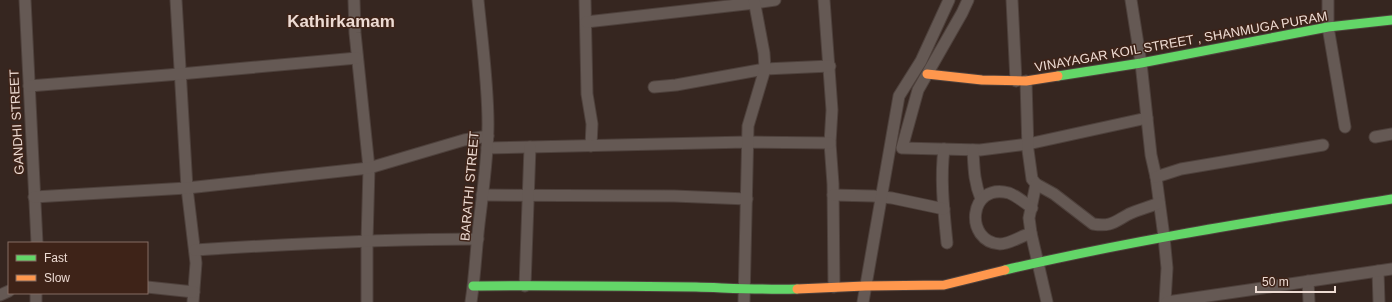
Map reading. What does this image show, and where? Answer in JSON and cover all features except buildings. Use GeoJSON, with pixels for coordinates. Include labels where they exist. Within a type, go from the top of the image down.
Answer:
{"type":"FeatureCollection","features":[{"type":"Feature","properties":{"kind":"street","name":"GANDHI STREET"},"geometry":{"type":"LineString","coordinates":[[24,0],[37,242]]}},
{"type":"Feature","properties":{"kind":"street"},"geometry":{"type":"LineString","coordinates":[[148,287],[194,297],[196,263],[187,188],[176,0]]}},
{"type":"Feature","properties":{"kind":"street"},"geometry":{"type":"LineString","coordinates":[[354,0],[369,168],[367,302]]}},
{"type":"Feature","properties":{"kind":"street","name":"BARATHI STREET"},"geometry":{"type":"LineString","coordinates":[[471,302],[488,148],[486,71],[478,0]]}},
{"type":"Feature","properties":{"kind":"street"},"geometry":{"type":"LineString","coordinates":[[585,0],[587,94],[592,124],[591,146]]}},
{"type":"Feature","properties":{"kind":"street"},"geometry":{"type":"LineString","coordinates":[[586,22],[775,0]]}},
{"type":"Feature","properties":{"kind":"street"},"geometry":{"type":"LineString","coordinates":[[824,0],[832,110],[830,143],[833,195],[834,286]]}},
{"type":"Feature","properties":{"kind":"street"},"geometry":{"type":"LineString","coordinates":[[863,302],[899,96],[921,62],[949,0]]}},
{"type":"Feature","properties":{"kind":"street"},"geometry":{"type":"LineString","coordinates":[[968,0],[918,90],[902,148],[973,150],[1028,144],[1147,118]]}},
{"type":"Feature","properties":{"kind":"street"},"geometry":{"type":"LineString","coordinates":[[1012,0],[1032,179],[1036,184],[1054,194],[1093,224],[1114,224],[1130,214],[1159,203]]}},
{"type":"Feature","properties":{"kind":"street"},"geometry":{"type":"LineString","coordinates":[[1131,0],[1141,63],[1151,155],[1156,177],[1164,237],[1167,268],[1166,302],[1392,269]]}},
{"type":"Feature","properties":{"kind":"street"},"geometry":{"type":"LineString","coordinates":[[1328,0],[1328,27],[1345,127]]}},
{"type":"Feature","properties":{"kind":"street"},"geometry":{"type":"LineString","coordinates":[[744,302],[748,126],[765,69],[764,53],[754,2]]}},
{"type":"Feature","properties":{"kind":"street","name":"VINAYAGAR KOIL STREET , SHANMUGA PURAM"},"geometry":{"type":"LineString","coordinates":[[928,74],[982,80],[1021,81],[1141,63],[1328,27],[1392,20]]}},
{"type":"Feature","properties":{"kind":"street"},"geometry":{"type":"LineString","coordinates":[[29,86],[358,58]]}},
{"type":"Feature","properties":{"kind":"street"},"geometry":{"type":"LineString","coordinates":[[654,87],[676,85],[765,69],[830,66]]}},
{"type":"Feature","properties":{"kind":"street"},"geometry":{"type":"LineString","coordinates":[[1375,137],[1392,134]]}},
{"type":"Feature","properties":{"kind":"street"},"geometry":{"type":"LineString","coordinates":[[34,197],[187,188],[369,168],[432,151],[464,140],[488,136]]}},
{"type":"Feature","properties":{"kind":"street"},"geometry":{"type":"LineString","coordinates":[[488,148],[747,142],[830,143]]}},
{"type":"Feature","properties":{"kind":"street"},"geometry":{"type":"LineString","coordinates":[[1156,177],[1180,169],[1323,145]]}},
{"type":"Feature","properties":{"kind":"street"},"geometry":{"type":"LineString","coordinates":[[525,286],[530,147]]}},
{"type":"Feature","properties":{"kind":"street"},"geometry":{"type":"LineString","coordinates":[[944,149],[942,164],[944,209],[948,243]]}},
{"type":"Feature","properties":{"kind":"street"},"geometry":{"type":"LineString","coordinates":[[973,150],[974,175],[981,199]]}},
{"type":"Feature","properties":{"kind":"street"},"geometry":{"type":"LineString","coordinates":[[1036,184],[1033,194],[1030,218],[1031,233],[1047,302]]}},
{"type":"Feature","properties":{"kind":"street"},"geometry":{"type":"LineString","coordinates":[[1031,233],[1002,244],[993,243],[986,240],[980,234],[975,217],[977,208],[984,195],[993,193],[1009,193],[1021,199],[1032,208]]}},
{"type":"Feature","properties":{"kind":"street"},"geometry":{"type":"LineString","coordinates":[[482,195],[674,196],[747,199]]}},
{"type":"Feature","properties":{"kind":"street"},"geometry":{"type":"LineString","coordinates":[[833,195],[882,197],[944,209]]}},
{"type":"Feature","properties":{"kind":"street"},"geometry":{"type":"LineString","coordinates":[[473,286],[698,287],[744,290],[783,290],[834,286],[944,285],[1038,262],[1164,237],[1392,200]]}},
{"type":"Feature","properties":{"kind":"street"},"geometry":{"type":"LineString","coordinates":[[195,250],[367,241],[478,239]]}},
{"type":"Feature","properties":{"kind":"street"},"geometry":{"type":"LineString","coordinates":[[1378,271],[1379,302]]}},
{"type":"Feature","properties":{"kind":"street"},"geometry":{"type":"LineString","coordinates":[[1308,281],[1309,302]]}},
{"type":"Feature","properties":{"kind":"traffic: fast"},"geometry":{"type":"LineString","coordinates":[[1058,76],[1141,63],[1328,27],[1392,20]]}},
{"type":"Feature","properties":{"kind":"traffic: fast"},"geometry":{"type":"LineString","coordinates":[[1005,270],[1150,240],[1392,199]]}},
{"type":"Feature","properties":{"kind":"traffic: fast"},"geometry":{"type":"LineString","coordinates":[[473,286],[612,286],[797,289]]}},
{"type":"Feature","properties":{"kind":"traffic: slow"},"geometry":{"type":"LineString","coordinates":[[927,74],[982,80],[1026,81],[1058,76]]}},
{"type":"Feature","properties":{"kind":"traffic: slow"},"geometry":{"type":"LineString","coordinates":[[797,289],[944,285],[1005,270]]}},
{"type":"Feature","properties":{"kind":"district","name":"Kathirkamam"},"geometry":{"type":"Point","coordinates":[341,21]}}]}
